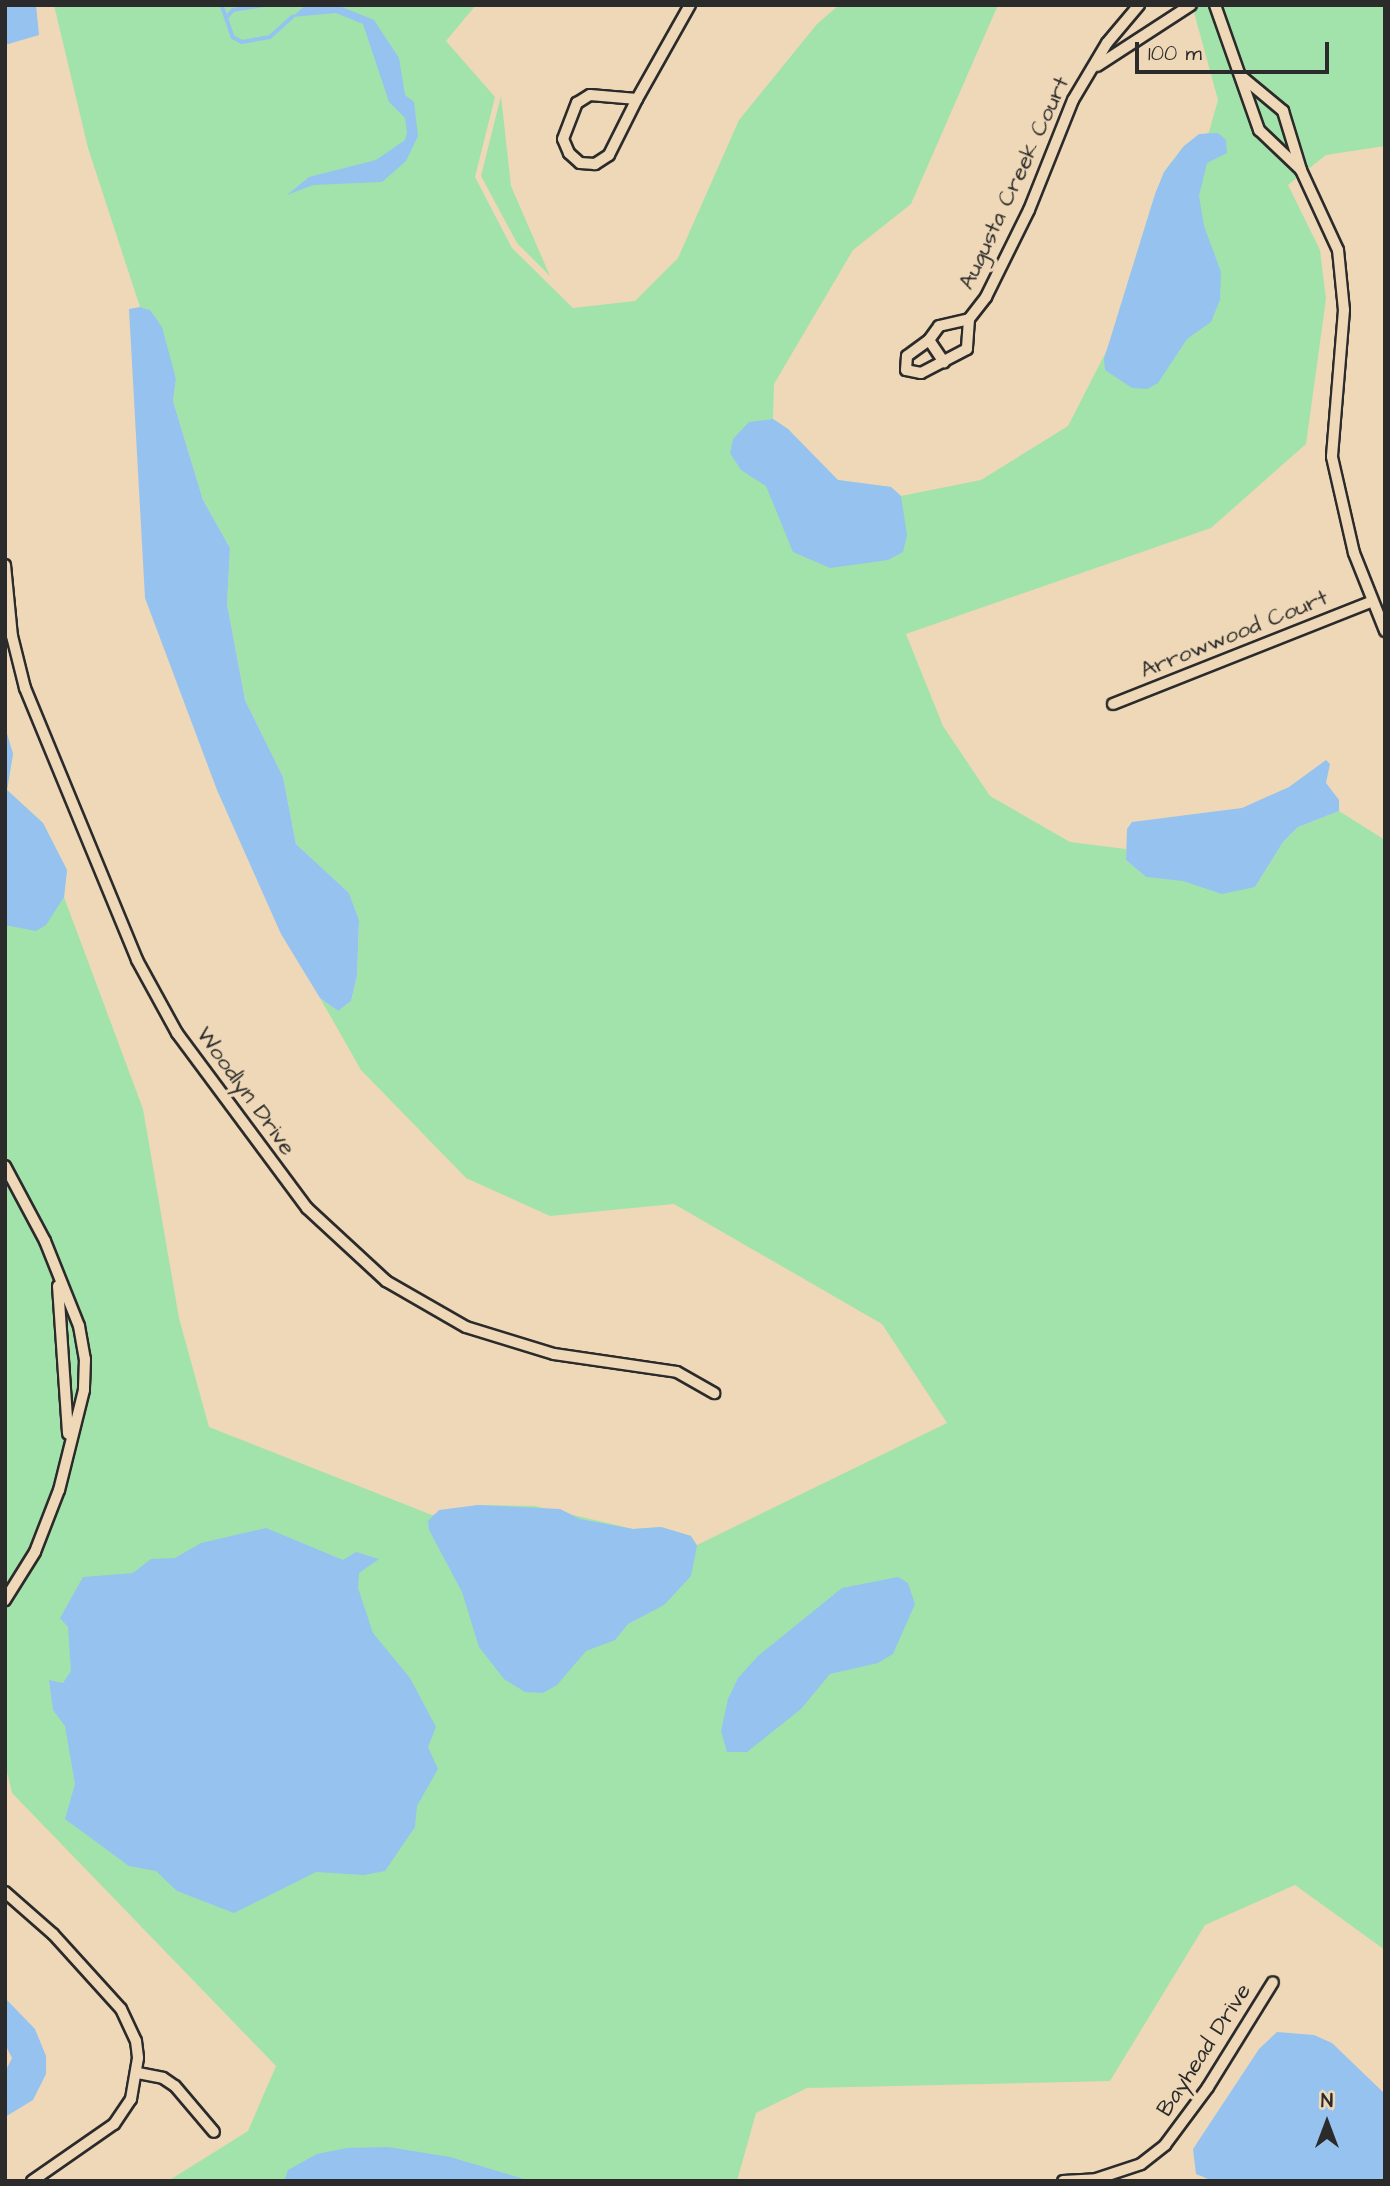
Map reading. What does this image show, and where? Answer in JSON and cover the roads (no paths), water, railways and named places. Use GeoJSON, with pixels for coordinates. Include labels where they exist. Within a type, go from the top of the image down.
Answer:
{"type":"FeatureCollection","features":[{"type":"Feature","properties":{"kind":"street"},"geometry":{"type":"LineString","coordinates":[[637,99],[590,95],[577,103],[563,139],[569,153],[580,163],[595,164],[609,155],[690,5]]}},
{"type":"Feature","properties":{"kind":"street","name":"Augusta Creek Court"},"geometry":{"type":"LineString","coordinates":[[969,319],[939,326],[929,340],[907,356],[906,370],[920,373],[967,349],[969,319],[996,282],[1060,125],[1097,66],[1107,43],[1139,5]]}},
{"type":"Feature","properties":{"kind":"street","name":"Augusta Creek Court"},"geometry":{"type":"LineString","coordinates":[[1097,66],[1191,5]]}},
{"type":"Feature","properties":{"kind":"street"},"geometry":{"type":"LineString","coordinates":[[1214,5],[1226,46],[1241,76],[1259,130],[1301,170]]}},
{"type":"Feature","properties":{"kind":"street"},"geometry":{"type":"LineString","coordinates":[[1241,76],[1283,111],[1301,170],[1330,225],[1342,270],[1344,310],[1332,457],[1346,523],[1371,602],[1385,631]]}},
{"type":"Feature","properties":{"kind":"street"},"geometry":{"type":"LineString","coordinates":[[929,340],[944,362]]}},
{"type":"Feature","properties":{"kind":"street","name":"Woodlyn Drive"},"geometry":{"type":"LineString","coordinates":[[5,565],[9,636],[35,717],[145,978],[211,1080],[332,1235],[386,1281],[466,1327],[543,1352],[677,1372],[714,1393]]}},
{"type":"Feature","properties":{"kind":"street","name":"Arrowwood Court"},"geometry":{"type":"LineString","coordinates":[[1113,704],[1371,602]]}},
{"type":"Feature","properties":{"kind":"street"},"geometry":{"type":"LineString","coordinates":[[5,1166],[45,1241],[79,1326],[85,1359],[84,1390],[48,1522],[5,1600]]}},
{"type":"Feature","properties":{"kind":"street"},"geometry":{"type":"LineString","coordinates":[[58,1279],[69,1442]]}},
{"type":"Feature","properties":{"kind":"street"},"geometry":{"type":"LineString","coordinates":[[5,1892],[53,1934],[121,2009],[136,2041],[138,2074],[131,2099],[114,2124],[32,2181]]}},
{"type":"Feature","properties":{"kind":"street","name":"Bayhead Drive"},"geometry":{"type":"LineString","coordinates":[[1063,2181],[1097,2180],[1141,2164],[1165,2144],[1201,2098],[1273,1982]]}},
{"type":"Feature","properties":{"kind":"street"},"geometry":{"type":"LineString","coordinates":[[138,2074],[163,2078],[175,2086],[214,2132]]}},
{"type":"Feature","properties":{"kind":"water"},"geometry":{"type":"Polygon","coordinates":[[[5,5],[36,5],[39,35],[5,45],[5,5]]]}},
{"type":"Feature","properties":{"kind":"water"},"geometry":{"type":"Polygon","coordinates":[[[306,5],[337,5],[374,20],[399,58],[405,95],[414,102],[418,136],[406,161],[382,182],[313,185],[287,195],[309,177],[376,160],[405,140],[407,133],[405,118],[389,102],[363,24],[336,13],[292,17],[306,5]]]}},
{"type":"Feature","properties":{"kind":"water"},"geometry":{"type":"Polygon","coordinates":[[[1218,133],[1226,140],[1227,153],[1207,163],[1199,196],[1204,226],[1221,272],[1220,300],[1211,322],[1187,339],[1158,383],[1147,389],[1132,388],[1105,370],[1104,359],[1155,194],[1164,172],[1184,146],[1199,134],[1218,133]]]}},
{"type":"Feature","properties":{"kind":"water"},"geometry":{"type":"Polygon","coordinates":[[[140,307],[150,310],[162,327],[176,379],[173,401],[203,500],[230,548],[227,604],[245,700],[283,777],[296,844],[349,893],[359,920],[357,976],[351,1001],[338,1011],[320,998],[281,934],[217,790],[145,598],[129,309],[140,307]]]}},
{"type":"Feature","properties":{"kind":"water"},"geometry":{"type":"Polygon","coordinates":[[[773,419],[788,429],[838,480],[891,487],[901,496],[907,535],[903,552],[888,560],[830,568],[793,552],[766,486],[741,470],[730,453],[733,439],[749,422],[773,419]]]}},
{"type":"Feature","properties":{"kind":"water"},"geometry":{"type":"Polygon","coordinates":[[[5,727],[13,754],[7,790],[43,823],[67,870],[64,897],[46,925],[36,931],[5,925],[5,727]]]}},
{"type":"Feature","properties":{"kind":"water"},"geometry":{"type":"Polygon","coordinates":[[[1326,760],[1330,764],[1326,783],[1339,800],[1339,811],[1298,827],[1283,842],[1255,887],[1222,894],[1183,881],[1146,877],[1126,860],[1127,829],[1132,822],[1242,808],[1289,787],[1326,760]]]}},
{"type":"Feature","properties":{"kind":"water"},"geometry":{"type":"Polygon","coordinates":[[[478,1505],[560,1509],[580,1519],[633,1529],[661,1527],[691,1536],[697,1546],[691,1576],[664,1605],[628,1624],[615,1640],[586,1651],[557,1685],[543,1693],[525,1692],[504,1679],[479,1647],[462,1592],[429,1530],[428,1521],[439,1510],[478,1505]]]}},
{"type":"Feature","properties":{"kind":"water"},"geometry":{"type":"Polygon","coordinates":[[[266,1528],[343,1560],[356,1552],[379,1559],[359,1573],[358,1588],[373,1633],[410,1678],[436,1727],[428,1747],[438,1769],[417,1806],[415,1827],[385,1871],[364,1875],[316,1872],[234,1913],[177,1891],[156,1871],[129,1866],[65,1819],[75,1784],[65,1726],[53,1710],[49,1680],[63,1683],[71,1671],[68,1627],[60,1618],[83,1577],[133,1573],[151,1559],[175,1558],[201,1543],[266,1528]]]}},
{"type":"Feature","properties":{"kind":"water"},"geometry":{"type":"Polygon","coordinates":[[[898,1577],[908,1583],[915,1604],[893,1654],[878,1663],[830,1674],[801,1709],[747,1752],[727,1752],[721,1731],[728,1699],[738,1678],[758,1656],[842,1588],[898,1577]]]}},
{"type":"Feature","properties":{"kind":"water"},"geometry":{"type":"Polygon","coordinates":[[[5,1998],[35,2029],[46,2056],[46,2074],[33,2100],[5,2117],[5,2072],[12,2058],[5,2044],[5,1998]]]}},
{"type":"Feature","properties":{"kind":"water"},"geometry":{"type":"Polygon","coordinates":[[[1277,2032],[1314,2035],[1332,2043],[1385,2094],[1385,2181],[1213,2181],[1196,2174],[1193,2149],[1259,2049],[1277,2032]]]}},
{"type":"Feature","properties":{"kind":"water"},"geometry":{"type":"Polygon","coordinates":[[[388,2147],[450,2157],[531,2181],[284,2181],[288,2170],[317,2154],[347,2148],[388,2147]]]}},
{"type":"Feature","properties":{"kind":"waterway"},"geometry":{"type":"LineString","coordinates":[[222,5],[233,37],[242,42],[270,37],[292,17]]}},
{"type":"Feature","properties":{"kind":"waterway"},"geometry":{"type":"LineString","coordinates":[[227,17],[233,10],[263,5]]}}]}
